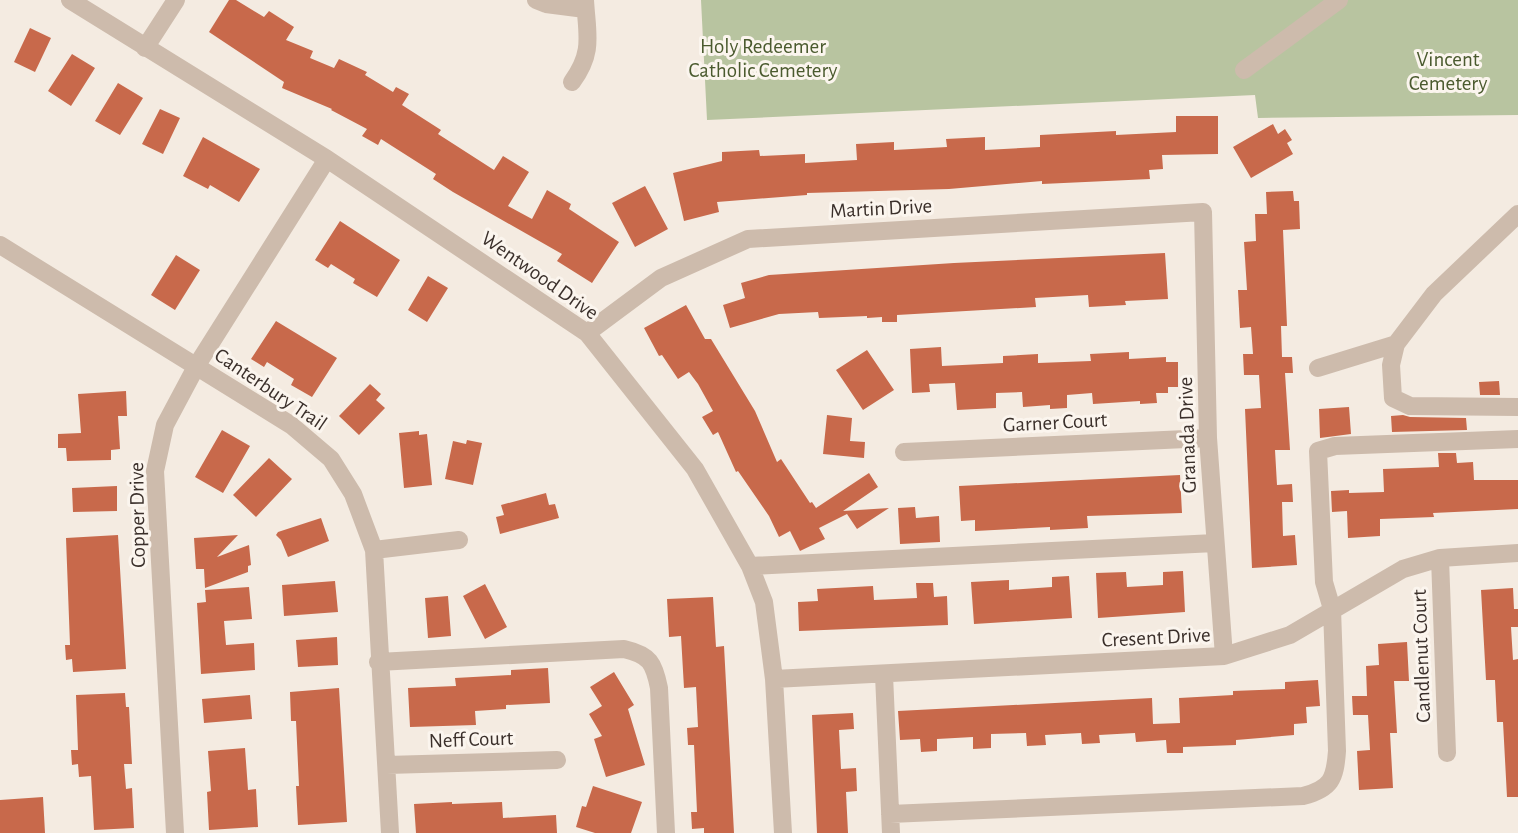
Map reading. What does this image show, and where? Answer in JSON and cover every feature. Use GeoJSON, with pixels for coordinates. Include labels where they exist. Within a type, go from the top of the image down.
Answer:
{"type":"FeatureCollection","features":[{"type":"Feature","properties":{"kind":"street","name":"Wentwood Drive"},"geometry":{"type":"LineString","coordinates":[[70,0],[327,159],[587,333],[695,469],[750,566],[764,602],[774,679],[783,833]]}},
{"type":"Feature","properties":{"kind":"street"},"geometry":{"type":"LineString","coordinates":[[145,48],[176,0]]}},
{"type":"Feature","properties":{"kind":"street"},"geometry":{"type":"LineString","coordinates":[[536,0],[546,4],[585,5],[588,48],[584,65],[572,82]]}},
{"type":"Feature","properties":{"kind":"street"},"geometry":{"type":"LineString","coordinates":[[1244,70],[1339,0]]}},
{"type":"Feature","properties":{"kind":"street","name":"Copper Drive"},"geometry":{"type":"LineString","coordinates":[[175,833],[155,471],[165,425],[197,365],[327,159]]}},
{"type":"Feature","properties":{"kind":"street","name":"Martin Drive"},"geometry":{"type":"LineString","coordinates":[[587,333],[661,278],[748,239],[1203,212]]}},
{"type":"Feature","properties":{"kind":"street","name":"Granada Drive"},"geometry":{"type":"LineString","coordinates":[[1203,212],[1208,438],[1224,656]]}},
{"type":"Feature","properties":{"kind":"street"},"geometry":{"type":"LineString","coordinates":[[1518,214],[1434,294],[1396,344],[1391,365],[1393,398],[1410,406],[1518,407]]}},
{"type":"Feature","properties":{"kind":"street","name":"Canterbury Trail"},"geometry":{"type":"LineString","coordinates":[[0,245],[291,425],[331,459],[353,494],[374,550],[378,662],[390,833]]}},
{"type":"Feature","properties":{"kind":"street"},"geometry":{"type":"LineString","coordinates":[[1318,368],[1396,344]]}},
{"type":"Feature","properties":{"kind":"street","name":"Garner Court"},"geometry":{"type":"LineString","coordinates":[[904,452],[1208,438]]}},
{"type":"Feature","properties":{"kind":"street"},"geometry":{"type":"LineString","coordinates":[[890,814],[1303,796],[1316,793],[1329,783],[1335,772],[1337,751],[1332,609],[1324,582],[1318,450],[1335,446],[1518,439]]}},
{"type":"Feature","properties":{"kind":"street"},"geometry":{"type":"LineString","coordinates":[[374,550],[459,540]]}},
{"type":"Feature","properties":{"kind":"street"},"geometry":{"type":"LineString","coordinates":[[750,566],[1215,543]]}},
{"type":"Feature","properties":{"kind":"street","name":"Cresent Drive"},"geometry":{"type":"LineString","coordinates":[[774,679],[1224,656],[1290,635],[1404,569],[1440,558],[1518,553]]}},
{"type":"Feature","properties":{"kind":"street","name":"Candlenut Court"},"geometry":{"type":"LineString","coordinates":[[1440,558],[1447,753]]}},
{"type":"Feature","properties":{"kind":"street"},"geometry":{"type":"LineString","coordinates":[[378,662],[624,649],[642,653],[655,668],[659,688],[666,833]]}},
{"type":"Feature","properties":{"kind":"street"},"geometry":{"type":"LineString","coordinates":[[884,675],[891,833]]}},
{"type":"Feature","properties":{"kind":"street","name":"Neff Court"},"geometry":{"type":"LineString","coordinates":[[387,765],[557,760]]}},
{"type":"Feature","properties":{"kind":"green space","name":"Holy Redeemer Catholic Cemetery"},"geometry":{"type":"Polygon","coordinates":[[[701,0],[1518,0],[1518,115],[1258,118],[1255,95],[707,120],[701,0]]]}},
{"type":"Feature","properties":{"kind":"building"},"geometry":{"type":"Polygon","coordinates":[[[229,0],[236,0],[264,17],[269,11],[294,27],[286,40],[313,51],[310,58],[334,68],[339,59],[367,72],[365,75],[393,92],[396,87],[409,94],[402,105],[441,130],[438,134],[494,170],[503,156],[529,172],[508,206],[532,219],[547,190],[571,204],[569,209],[619,242],[592,283],[557,261],[562,254],[453,192],[433,179],[436,174],[381,139],[378,145],[362,136],[367,129],[332,109],[282,88],[284,82],[209,32],[229,0]]]}},
{"type":"Feature","properties":{"kind":"building"},"geometry":{"type":"Polygon","coordinates":[[[30,28],[51,38],[35,72],[14,62],[30,28]]]}},
{"type":"Feature","properties":{"kind":"building"},"geometry":{"type":"Polygon","coordinates":[[[72,54],[95,68],[71,106],[48,91],[72,54]]]}},
{"type":"Feature","properties":{"kind":"building"},"geometry":{"type":"Polygon","coordinates":[[[118,83],[143,98],[120,135],[95,121],[118,83]]]}},
{"type":"Feature","properties":{"kind":"building"},"geometry":{"type":"Polygon","coordinates":[[[160,109],[180,118],[163,154],[142,144],[160,109]]]}},
{"type":"Feature","properties":{"kind":"building"},"geometry":{"type":"Polygon","coordinates":[[[1176,116],[1218,116],[1218,154],[1162,155],[1163,169],[1149,170],[1150,179],[1042,184],[1042,181],[949,189],[807,193],[717,202],[719,212],[684,221],[673,173],[722,161],[722,152],[759,150],[760,156],[805,154],[805,163],[857,160],[856,144],[894,142],[894,150],[947,147],[946,139],[985,137],[985,150],[1040,147],[1040,135],[1116,131],[1116,135],[1176,132],[1176,116]]]}},
{"type":"Feature","properties":{"kind":"building"},"geometry":{"type":"Polygon","coordinates":[[[1273,124],[1278,134],[1285,129],[1292,140],[1287,143],[1293,154],[1251,178],[1233,147],[1273,124]]]}},
{"type":"Feature","properties":{"kind":"building"},"geometry":{"type":"Polygon","coordinates":[[[203,137],[260,169],[239,202],[210,185],[208,189],[183,176],[203,137]]]}},
{"type":"Feature","properties":{"kind":"building"},"geometry":{"type":"Polygon","coordinates":[[[645,186],[668,229],[635,247],[612,203],[645,186]]]}},
{"type":"Feature","properties":{"kind":"building"},"geometry":{"type":"Polygon","coordinates":[[[1293,191],[1294,201],[1299,201],[1300,229],[1283,230],[1287,326],[1281,326],[1282,357],[1292,357],[1293,373],[1285,373],[1290,450],[1275,450],[1277,485],[1292,484],[1293,502],[1282,502],[1283,536],[1295,535],[1297,565],[1252,568],[1245,409],[1261,408],[1259,375],[1244,375],[1243,354],[1253,354],[1251,327],[1240,328],[1238,290],[1247,290],[1244,242],[1256,241],[1255,214],[1267,214],[1266,192],[1293,191]]]}},
{"type":"Feature","properties":{"kind":"building"},"geometry":{"type":"Polygon","coordinates":[[[340,221],[400,260],[377,297],[353,283],[355,279],[331,264],[328,268],[315,260],[340,221]]]}},
{"type":"Feature","properties":{"kind":"building"},"geometry":{"type":"Polygon","coordinates":[[[1165,253],[1168,299],[1125,301],[1126,305],[1089,307],[1088,295],[1035,298],[1036,307],[897,315],[897,322],[882,322],[882,317],[867,316],[819,318],[818,312],[779,314],[730,328],[723,305],[745,298],[741,283],[769,275],[1165,253]]]}},
{"type":"Feature","properties":{"kind":"building"},"geometry":{"type":"Polygon","coordinates":[[[176,255],[200,270],[175,310],[151,295],[176,255]]]}},
{"type":"Feature","properties":{"kind":"building"},"geometry":{"type":"Polygon","coordinates":[[[428,276],[448,288],[427,322],[408,310],[428,276]]]}},
{"type":"Feature","properties":{"kind":"building"},"geometry":{"type":"Polygon","coordinates":[[[686,305],[705,339],[711,339],[755,411],[777,462],[781,459],[810,503],[816,508],[869,473],[878,487],[843,511],[889,508],[857,529],[847,514],[819,528],[825,539],[800,551],[790,531],[779,537],[769,516],[738,471],[736,472],[718,432],[713,435],[702,417],[713,411],[698,384],[689,372],[678,379],[662,355],[659,356],[644,328],[686,305]]]}},
{"type":"Feature","properties":{"kind":"building"},"geometry":{"type":"Polygon","coordinates":[[[276,321],[337,358],[312,397],[291,385],[294,379],[267,362],[264,367],[251,359],[276,321]]]}},
{"type":"Feature","properties":{"kind":"building"},"geometry":{"type":"Polygon","coordinates":[[[941,347],[942,366],[1003,363],[1003,356],[1038,354],[1038,363],[1091,361],[1090,354],[1129,352],[1129,359],[1166,357],[1166,362],[1178,362],[1178,387],[1168,387],[1168,393],[1156,393],[1157,403],[1140,404],[1140,401],[1093,404],[1092,393],[1067,395],[1067,408],[1050,409],[1050,405],[1023,407],[1022,392],[996,393],[996,408],[957,410],[955,383],[929,384],[930,392],[912,393],[910,349],[941,347]]]}},
{"type":"Feature","properties":{"kind":"building"},"geometry":{"type":"Polygon","coordinates":[[[867,350],[894,390],[863,410],[836,370],[867,350]]]}},
{"type":"Feature","properties":{"kind":"building"},"geometry":{"type":"Polygon","coordinates":[[[1499,381],[1500,395],[1480,395],[1479,382],[1499,381]]]}},
{"type":"Feature","properties":{"kind":"building"},"geometry":{"type":"Polygon","coordinates":[[[370,384],[381,394],[376,400],[385,408],[359,435],[339,416],[370,384]]]}},
{"type":"Feature","properties":{"kind":"building"},"geometry":{"type":"Polygon","coordinates":[[[126,391],[127,416],[118,416],[120,449],[111,450],[111,460],[67,461],[66,448],[58,448],[58,434],[81,433],[78,394],[126,391]]]}},
{"type":"Feature","properties":{"kind":"building"},"geometry":{"type":"Polygon","coordinates":[[[1349,407],[1351,434],[1320,438],[1319,409],[1349,407]]]}},
{"type":"Feature","properties":{"kind":"building"},"geometry":{"type":"Polygon","coordinates":[[[827,415],[852,418],[850,441],[865,442],[864,458],[823,454],[827,415]]]}},
{"type":"Feature","properties":{"kind":"building"},"geometry":{"type":"Polygon","coordinates":[[[1391,416],[1466,418],[1467,430],[1392,432],[1391,416]]]}},
{"type":"Feature","properties":{"kind":"building"},"geometry":{"type":"Polygon","coordinates":[[[222,430],[250,446],[223,493],[195,477],[222,430]]]}},
{"type":"Feature","properties":{"kind":"building"},"geometry":{"type":"Polygon","coordinates":[[[419,431],[419,435],[427,434],[432,485],[404,488],[399,433],[419,431]]]}},
{"type":"Feature","properties":{"kind":"building"},"geometry":{"type":"Polygon","coordinates":[[[467,440],[482,443],[473,485],[445,479],[453,441],[466,444],[467,440]]]}},
{"type":"Feature","properties":{"kind":"building"},"geometry":{"type":"Polygon","coordinates":[[[1438,453],[1456,453],[1457,463],[1473,462],[1474,480],[1518,480],[1518,509],[1433,513],[1434,517],[1380,519],[1380,536],[1348,538],[1347,511],[1332,512],[1331,491],[1384,492],[1383,469],[1439,467],[1438,453]]]}},
{"type":"Feature","properties":{"kind":"building"},"geometry":{"type":"Polygon","coordinates":[[[269,458],[292,479],[256,517],[233,495],[269,458]]]}},
{"type":"Feature","properties":{"kind":"building"},"geometry":{"type":"Polygon","coordinates":[[[1180,475],[1182,513],[1087,516],[1088,528],[1050,530],[1050,527],[975,531],[975,520],[961,521],[959,486],[1180,475]]]}},
{"type":"Feature","properties":{"kind":"building"},"geometry":{"type":"Polygon","coordinates":[[[117,486],[117,511],[73,512],[72,488],[117,486]]]}},
{"type":"Feature","properties":{"kind":"building"},"geometry":{"type":"Polygon","coordinates":[[[546,493],[549,505],[555,504],[559,518],[500,534],[496,517],[504,515],[501,505],[546,493]]]}},
{"type":"Feature","properties":{"kind":"building"},"geometry":{"type":"Polygon","coordinates":[[[915,507],[916,518],[939,516],[940,542],[900,544],[898,508],[915,507]]]}},
{"type":"Feature","properties":{"kind":"building"},"geometry":{"type":"Polygon","coordinates":[[[321,518],[329,541],[288,557],[276,535],[278,532],[321,518]]]}},
{"type":"Feature","properties":{"kind":"building"},"geometry":{"type":"Polygon","coordinates":[[[118,535],[126,669],[73,672],[72,659],[66,660],[65,645],[70,645],[66,538],[118,535]]]}},
{"type":"Feature","properties":{"kind":"building"},"geometry":{"type":"Polygon","coordinates":[[[238,535],[217,557],[249,545],[251,565],[248,566],[248,572],[205,588],[204,569],[196,569],[194,538],[238,535]]]}},
{"type":"Feature","properties":{"kind":"building"},"geometry":{"type":"Polygon","coordinates":[[[1183,571],[1185,612],[1098,618],[1096,573],[1126,572],[1127,587],[1163,585],[1163,572],[1183,571]]]}},
{"type":"Feature","properties":{"kind":"building"},"geometry":{"type":"Polygon","coordinates":[[[1069,576],[1072,618],[974,624],[971,582],[1009,580],[1009,590],[1052,587],[1052,577],[1069,576]]]}},
{"type":"Feature","properties":{"kind":"building"},"geometry":{"type":"Polygon","coordinates":[[[335,581],[338,612],[284,616],[282,585],[335,581]]]}},
{"type":"Feature","properties":{"kind":"building"},"geometry":{"type":"Polygon","coordinates":[[[916,583],[933,583],[934,597],[947,596],[948,625],[799,631],[798,602],[818,601],[817,589],[873,586],[874,600],[917,598],[916,583]]]}},
{"type":"Feature","properties":{"kind":"building"},"geometry":{"type":"Polygon","coordinates":[[[485,584],[507,627],[485,639],[463,596],[485,584]]]}},
{"type":"Feature","properties":{"kind":"building"},"geometry":{"type":"Polygon","coordinates":[[[249,587],[252,619],[224,621],[226,645],[254,643],[255,670],[201,674],[197,603],[206,602],[205,590],[249,587]]]}},
{"type":"Feature","properties":{"kind":"building"},"geometry":{"type":"Polygon","coordinates":[[[1513,588],[1514,609],[1518,609],[1518,627],[1511,627],[1513,660],[1518,659],[1518,797],[1507,797],[1503,722],[1497,722],[1495,680],[1486,680],[1481,590],[1513,588]]]}},
{"type":"Feature","properties":{"kind":"building"},"geometry":{"type":"Polygon","coordinates":[[[448,596],[451,636],[428,638],[425,598],[448,596]]]}},
{"type":"Feature","properties":{"kind":"building"},"geometry":{"type":"Polygon","coordinates":[[[713,597],[716,647],[724,646],[734,833],[704,833],[704,828],[692,829],[691,812],[697,812],[694,745],[688,745],[687,728],[698,727],[696,687],[684,688],[681,636],[669,637],[667,599],[713,597]]]}},
{"type":"Feature","properties":{"kind":"building"},"geometry":{"type":"Polygon","coordinates":[[[337,637],[338,665],[298,667],[296,640],[337,637]]]}},
{"type":"Feature","properties":{"kind":"building"},"geometry":{"type":"Polygon","coordinates":[[[1407,642],[1409,681],[1394,681],[1397,733],[1390,733],[1393,788],[1359,790],[1357,751],[1370,750],[1368,715],[1353,715],[1352,696],[1367,696],[1366,666],[1379,665],[1378,644],[1407,642]]]}},
{"type":"Feature","properties":{"kind":"building"},"geometry":{"type":"Polygon","coordinates":[[[548,668],[550,703],[506,705],[506,709],[475,711],[476,725],[410,727],[408,688],[456,686],[455,678],[511,675],[511,670],[548,668]]]}},
{"type":"Feature","properties":{"kind":"building"},"geometry":{"type":"Polygon","coordinates":[[[614,672],[634,705],[628,709],[645,765],[606,777],[594,739],[602,736],[589,714],[602,706],[590,687],[614,672]]]}},
{"type":"Feature","properties":{"kind":"building"},"geometry":{"type":"Polygon","coordinates":[[[1318,680],[1320,706],[1306,707],[1307,723],[1294,724],[1294,735],[1236,740],[1236,745],[1183,747],[1183,753],[1167,753],[1166,740],[1136,742],[1135,733],[1099,735],[1100,743],[1082,744],[1081,733],[1045,735],[1046,745],[1027,746],[1026,733],[991,734],[991,748],[973,749],[973,737],[937,739],[937,751],[921,752],[920,739],[900,740],[898,711],[1152,698],[1153,724],[1180,723],[1179,698],[1233,695],[1233,691],[1285,689],[1285,682],[1318,680]]]}},
{"type":"Feature","properties":{"kind":"building"},"geometry":{"type":"Polygon","coordinates":[[[339,688],[347,822],[298,825],[296,721],[291,721],[290,692],[339,688]]]}},
{"type":"Feature","properties":{"kind":"building"},"geometry":{"type":"Polygon","coordinates":[[[125,693],[126,707],[129,707],[132,764],[124,764],[126,789],[132,788],[134,828],[94,830],[91,776],[79,777],[78,764],[72,765],[71,750],[78,750],[76,695],[125,693]]]}},
{"type":"Feature","properties":{"kind":"building"},"geometry":{"type":"Polygon","coordinates":[[[250,695],[252,719],[204,723],[202,699],[250,695]]]}},
{"type":"Feature","properties":{"kind":"building"},"geometry":{"type":"Polygon","coordinates":[[[853,713],[854,729],[839,730],[841,769],[856,768],[857,791],[846,792],[848,833],[817,833],[812,715],[853,713]]]}},
{"type":"Feature","properties":{"kind":"building"},"geometry":{"type":"Polygon","coordinates":[[[245,748],[248,790],[256,789],[258,827],[209,830],[207,792],[211,791],[208,751],[245,748]]]}},
{"type":"Feature","properties":{"kind":"building"},"geometry":{"type":"Polygon","coordinates":[[[593,786],[642,802],[631,833],[595,833],[576,827],[582,806],[586,807],[593,786]]]}},
{"type":"Feature","properties":{"kind":"building"},"geometry":{"type":"Polygon","coordinates":[[[43,797],[45,833],[0,833],[0,800],[43,797]]]}},
{"type":"Feature","properties":{"kind":"building"},"geometry":{"type":"Polygon","coordinates":[[[502,802],[503,818],[556,815],[557,833],[416,833],[414,804],[502,802]]]}},
{"type":"Feature","properties":{"kind":"park label","name":"Vincent Cemetery"},"geometry":{"type":"Point","coordinates":[1448,71]}}]}
